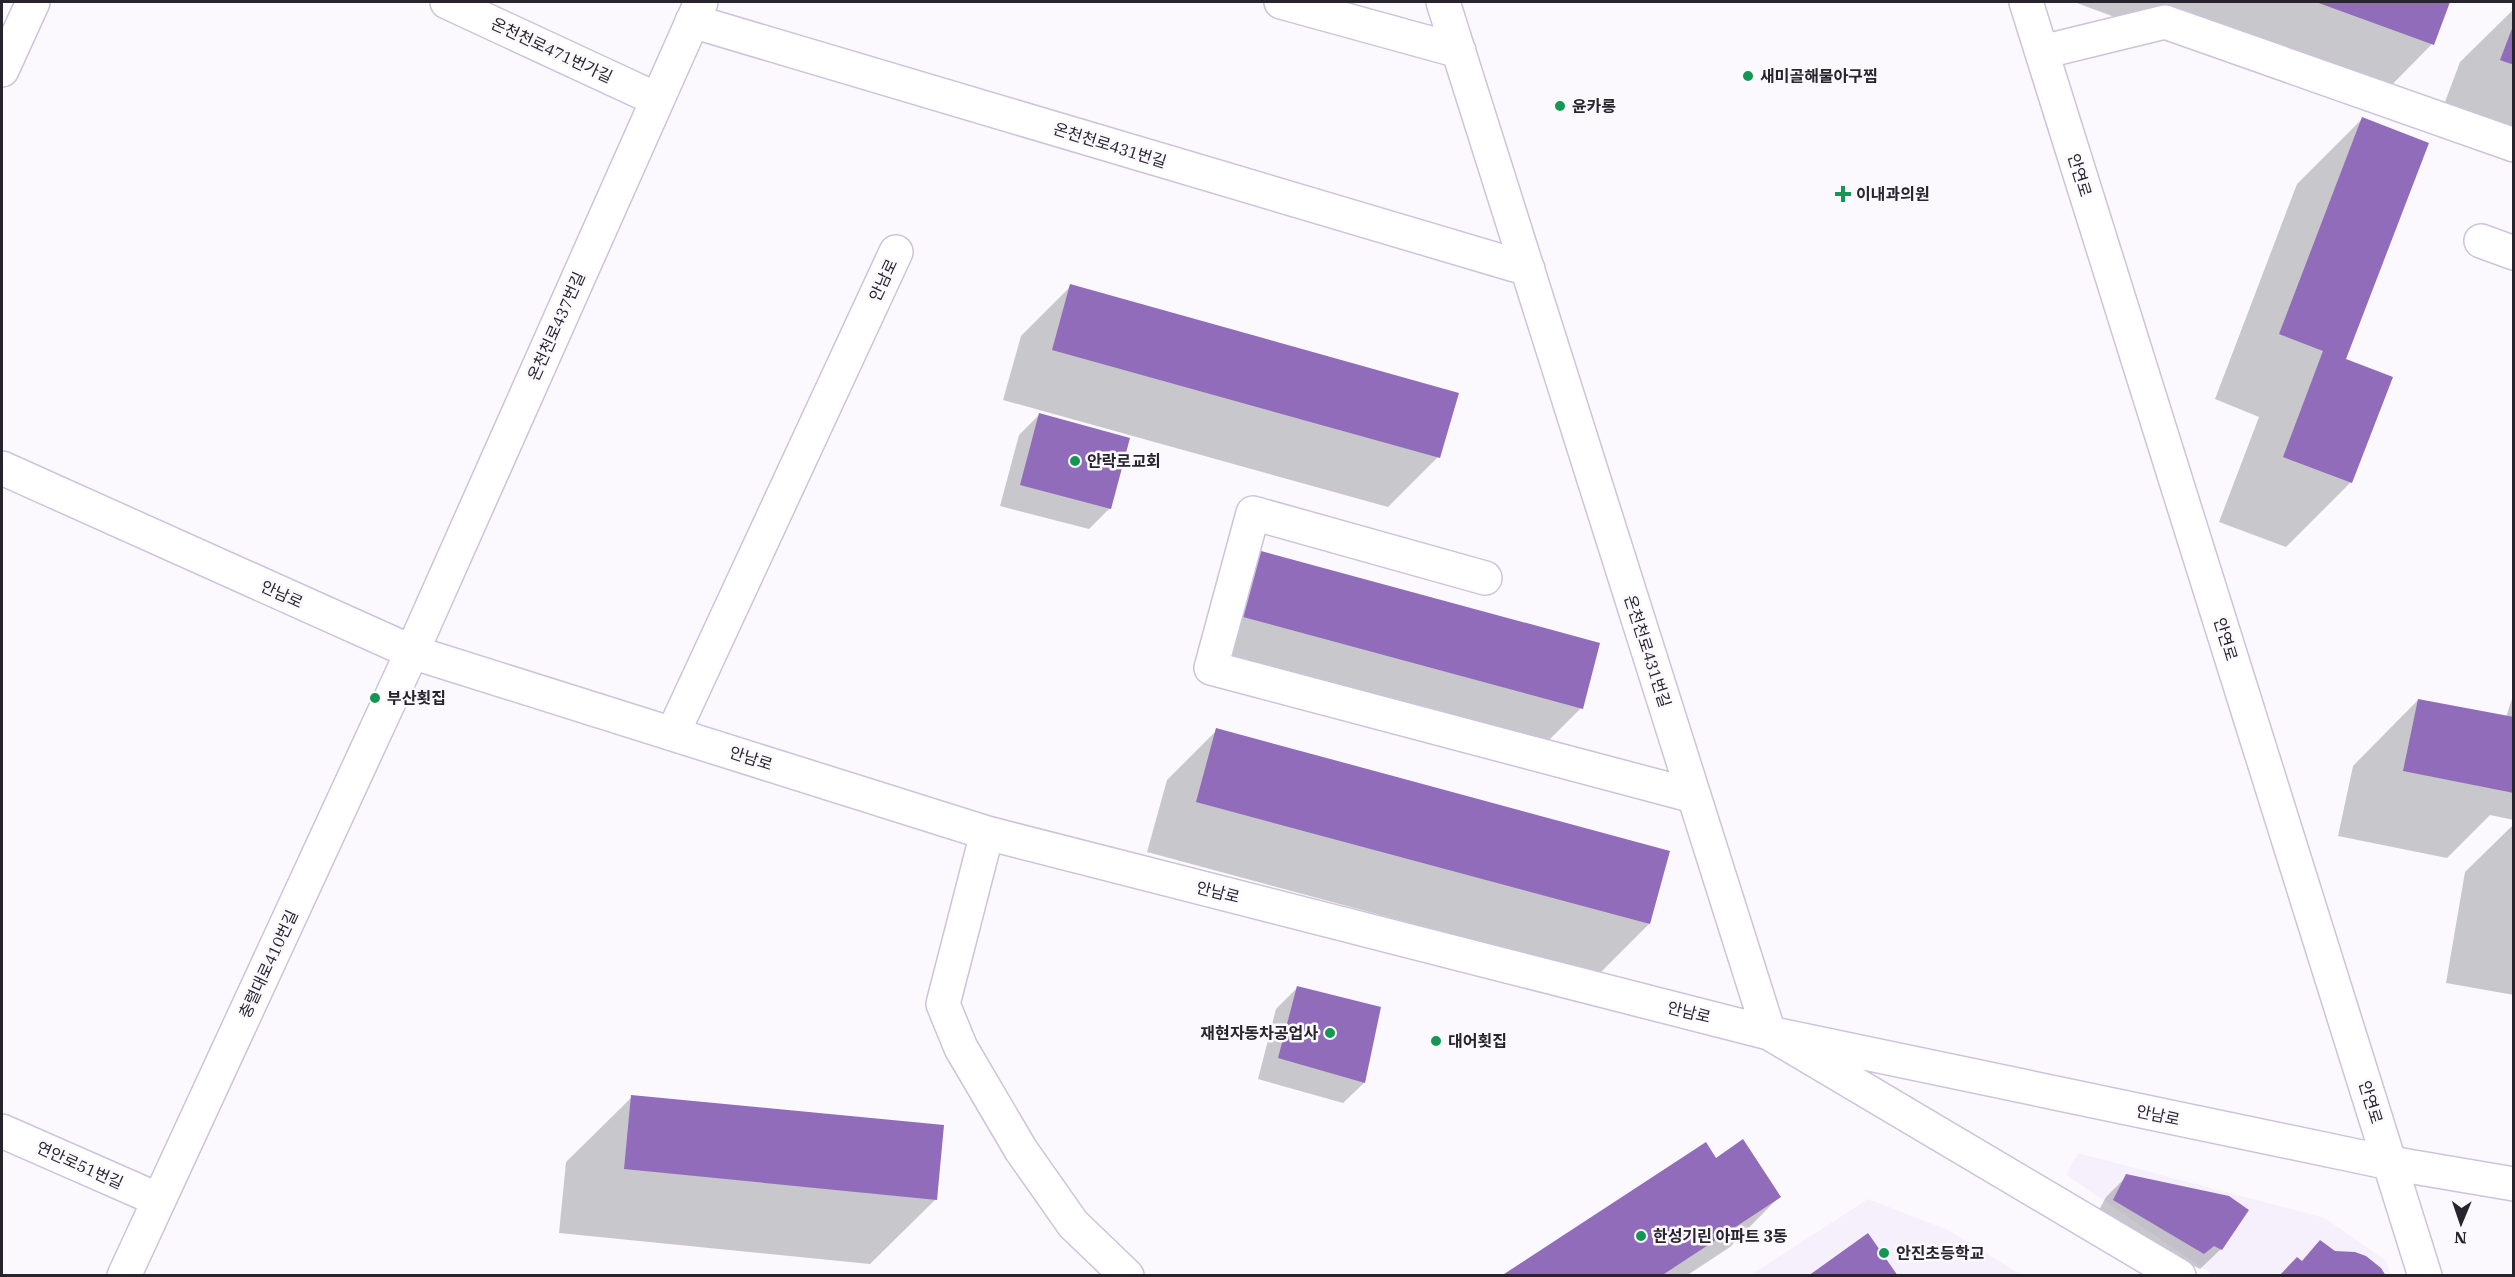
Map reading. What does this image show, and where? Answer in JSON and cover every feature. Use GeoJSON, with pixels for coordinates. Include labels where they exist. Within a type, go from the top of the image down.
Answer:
{"type":"FeatureCollection","features":[{"type":"Feature","properties":{"kind":"street"},"geometry":{"type":"LineString","coordinates":[[2,70],[33,2]]}},
{"type":"Feature","properties":{"kind":"street","name":"온천천로471번가길"},"geometry":{"type":"LineString","coordinates":[[447,2],[656,99]]}},
{"type":"Feature","properties":{"kind":"street"},"geometry":{"type":"LineString","coordinates":[[1281,2],[1459,51]]}},
{"type":"Feature","properties":{"kind":"street","name":"온천천로431번길"},"geometry":{"type":"LineString","coordinates":[[1443,2],[1769,1033]]}},
{"type":"Feature","properties":{"kind":"street","name":"안연로"},"geometry":{"type":"LineString","coordinates":[[2026,2],[2425,1275]]}},
{"type":"Feature","properties":{"kind":"street","name":"온천천로437번길"},"geometry":{"type":"LineString","coordinates":[[412,652],[696,11]]}},
{"type":"Feature","properties":{"kind":"street","name":"온천천로431번길"},"geometry":{"type":"LineString","coordinates":[[696,11],[1528,269]]}},
{"type":"Feature","properties":{"kind":"street"},"geometry":{"type":"LineString","coordinates":[[2042,52],[2165,22],[2514,145]]}},
{"type":"Feature","properties":{"kind":"street"},"geometry":{"type":"LineString","coordinates":[[2481,241],[2514,253]]}},
{"type":"Feature","properties":{"kind":"street","name":"안남로"},"geometry":{"type":"LineString","coordinates":[[673,733],[896,252]]}},
{"type":"Feature","properties":{"kind":"street","name":"안남로"},"geometry":{"type":"LineString","coordinates":[[2,468],[412,652],[987,833],[1769,1033],[2390,1163],[2514,1184]]}},
{"type":"Feature","properties":{"kind":"street"},"geometry":{"type":"LineString","coordinates":[[1485,578],[1252,513],[1211,668],[1694,795]]}},
{"type":"Feature","properties":{"kind":"street","name":"충렬대로410번길"},"geometry":{"type":"LineString","coordinates":[[124,1275],[412,652]]}},
{"type":"Feature","properties":{"kind":"street"},"geometry":{"type":"LineString","coordinates":[[987,833],[943,1004],[961,1048],[1021,1150],[1073,1224],[1127,1275]]}},
{"type":"Feature","properties":{"kind":"street","name":"안남로"},"geometry":{"type":"LineString","coordinates":[[1769,1033],[2179,1275]]}},
{"type":"Feature","properties":{"kind":"street","name":"연안로51번길"},"geometry":{"type":"LineString","coordinates":[[2,1131],[159,1200]]}},
{"type":"Feature","properties":{"kind":"shaded area"},"geometry":{"type":"Polygon","coordinates":[[[2078,1153],[2325,1218],[2386,1261],[2391,1275],[2213,1275],[2066,1175],[2078,1153]]]}},
{"type":"Feature","properties":{"kind":"shaded area","name":"안진초등학교"},"geometry":{"type":"Polygon","coordinates":[[[1868,1199],[1948,1230],[2022,1275],[1749,1276],[1868,1199]]]}},
{"type":"Feature","properties":{"kind":"building"},"geometry":{"type":"Polygon","coordinates":[[[2316,2],[2450,2],[2434,45],[2316,2]]]}},
{"type":"Feature","properties":{"kind":"building"},"geometry":{"type":"Polygon","coordinates":[[[2514,26],[2514,65],[2500,60],[2514,26]]]}},
{"type":"Feature","properties":{"kind":"building"},"geometry":{"type":"Polygon","coordinates":[[[2362,117],[2429,143],[2346,359],[2393,377],[2352,483],[2283,457],[2323,351],[2279,334],[2362,117]]]}},
{"type":"Feature","properties":{"kind":"building"},"geometry":{"type":"Polygon","coordinates":[[[1070,284],[1459,393],[1440,458],[1052,350],[1070,284]]]}},
{"type":"Feature","properties":{"kind":"building","name":"안락로교회"},"geometry":{"type":"Polygon","coordinates":[[[1039,413],[1130,438],[1111,509],[1020,485],[1039,413]]]}},
{"type":"Feature","properties":{"kind":"building"},"geometry":{"type":"Polygon","coordinates":[[[1261,551],[1600,643],[1583,709],[1243,617],[1261,551]]]}},
{"type":"Feature","properties":{"kind":"building"},"geometry":{"type":"Polygon","coordinates":[[[2418,699],[2514,717],[2514,793],[2403,771],[2418,699]]]}},
{"type":"Feature","properties":{"kind":"building"},"geometry":{"type":"Polygon","coordinates":[[[1216,728],[1670,851],[1650,924],[1196,802],[1216,728]]]}},
{"type":"Feature","properties":{"kind":"building","name":"재현자동차공업사"},"geometry":{"type":"Polygon","coordinates":[[[1297,986],[1381,1007],[1365,1083],[1278,1058],[1297,986]]]}},
{"type":"Feature","properties":{"kind":"building"},"geometry":{"type":"Polygon","coordinates":[[[631,1095],[944,1125],[937,1200],[624,1169],[631,1095]]]}},
{"type":"Feature","properties":{"kind":"building","name":"한성기린 아파트 3동"},"geometry":{"type":"Polygon","coordinates":[[[1743,1139],[1781,1197],[1661,1276],[1501,1276],[1706,1142],[1716,1158],[1743,1139]]]}},
{"type":"Feature","properties":{"kind":"building"},"geometry":{"type":"Polygon","coordinates":[[[2126,1174],[2229,1196],[2249,1210],[2222,1250],[2214,1246],[2204,1254],[2113,1200],[2126,1174]]]}},
{"type":"Feature","properties":{"kind":"building"},"geometry":{"type":"Polygon","coordinates":[[[1868,1233],[1898,1276],[1808,1276],[1868,1233]]]}},
{"type":"Feature","properties":{"kind":"building"},"geometry":{"type":"Polygon","coordinates":[[[2320,1240],[2335,1251],[2355,1252],[2366,1256],[2381,1268],[2386,1276],[2279,1276],[2297,1257],[2302,1261],[2320,1240]]]}},
{"type":"Feature","properties":{"kind":"place","name":"새미골해물아구찜"},"geometry":{"type":"Point","coordinates":[1748,76]}},
{"type":"Feature","properties":{"kind":"place","name":"윤카롱"},"geometry":{"type":"Point","coordinates":[1560,106]}},
{"type":"Feature","properties":{"kind":"place","name":"이내과의원"},"geometry":{"type":"Point","coordinates":[1843,194]}},
{"type":"Feature","properties":{"kind":"place","name":"안락로교회"},"geometry":{"type":"Point","coordinates":[1075,461]}},
{"type":"Feature","properties":{"kind":"place","name":"부산횟집"},"geometry":{"type":"Point","coordinates":[375,698]}},
{"type":"Feature","properties":{"kind":"place","name":"재현자동차공업사"},"geometry":{"type":"Point","coordinates":[1330,1033]}},
{"type":"Feature","properties":{"kind":"place","name":"대어횟집"},"geometry":{"type":"Point","coordinates":[1436,1041]}},
{"type":"Feature","properties":{"kind":"place","name":"한성기린 아파트 3동"},"geometry":{"type":"Point","coordinates":[1641,1236]}},
{"type":"Feature","properties":{"kind":"place","name":"안진초등학교"},"geometry":{"type":"Point","coordinates":[1884,1253]}}]}
